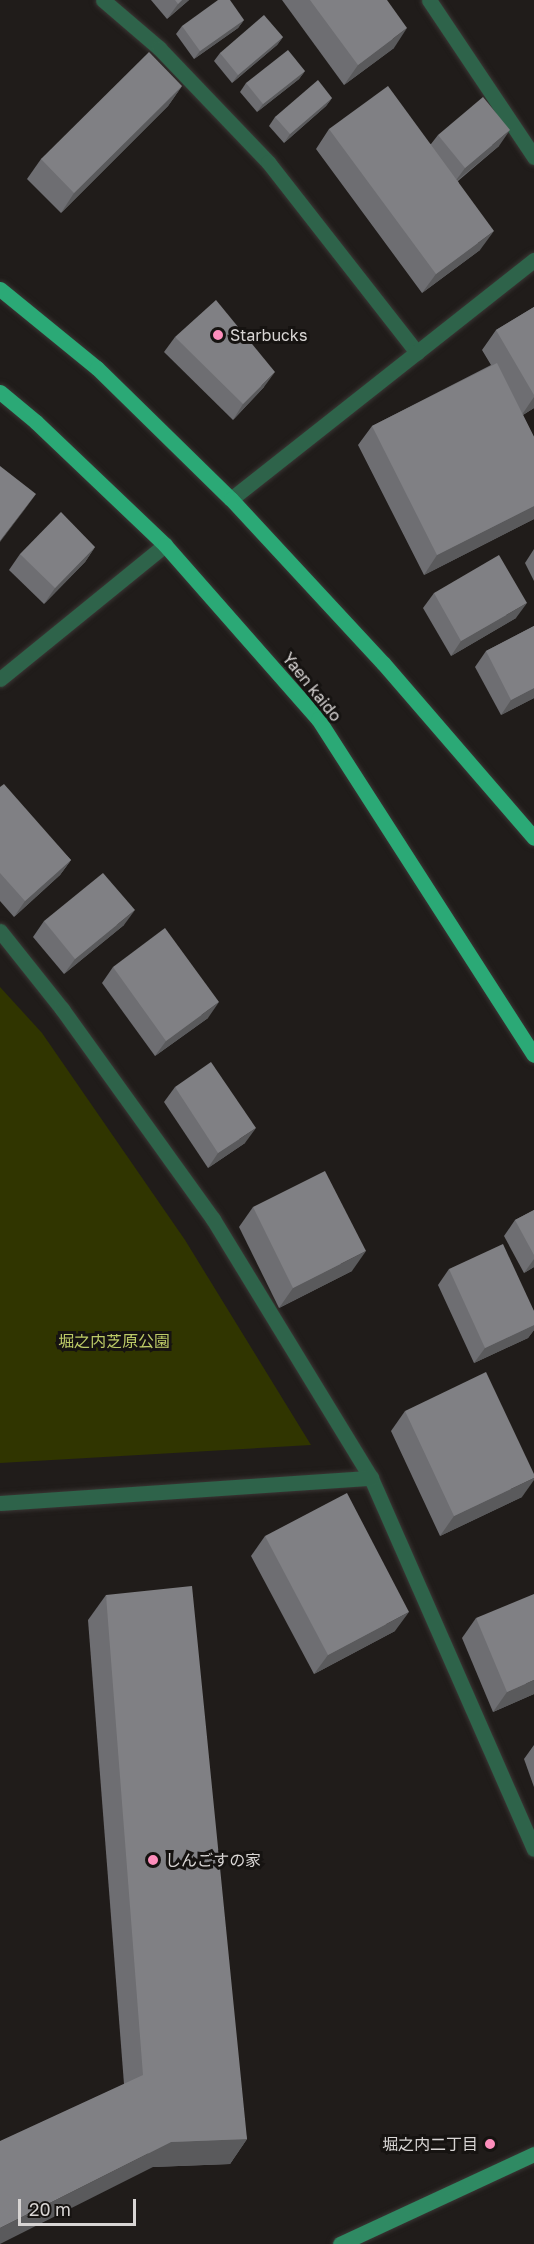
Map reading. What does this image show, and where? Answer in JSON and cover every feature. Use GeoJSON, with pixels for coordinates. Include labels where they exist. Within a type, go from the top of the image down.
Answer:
{"type":"FeatureCollection","features":[{"type":"Feature","properties":{"kind":"main road"},"geometry":{"type":"LineString","coordinates":[[0,289],[98,368],[231,500],[391,672],[534,838]]}},
{"type":"Feature","properties":{"kind":"main road","name":"Yaen kaido"},"geometry":{"type":"LineString","coordinates":[[0,393],[36,422],[165,545],[318,719],[534,1055]]}},
{"type":"Feature","properties":{"kind":"main road"},"geometry":{"type":"LineString","coordinates":[[340,2244],[364,2239],[534,2154]]}},
{"type":"Feature","properties":{"kind":"street"},"geometry":{"type":"LineString","coordinates":[[103,0],[159,48],[268,162],[417,353]]}},
{"type":"Feature","properties":{"kind":"street"},"geometry":{"type":"LineString","coordinates":[[429,0],[534,157]]}},
{"type":"Feature","properties":{"kind":"street"},"geometry":{"type":"LineString","coordinates":[[231,500],[534,260]]}},
{"type":"Feature","properties":{"kind":"street"},"geometry":{"type":"LineString","coordinates":[[0,679],[165,545]]}},
{"type":"Feature","properties":{"kind":"street"},"geometry":{"type":"LineString","coordinates":[[0,931],[62,1009],[213,1219],[371,1478],[534,1849]]}},
{"type":"Feature","properties":{"kind":"street"},"geometry":{"type":"LineString","coordinates":[[0,1503],[371,1478]]}},
{"type":"Feature","properties":{"kind":"green space","name":"堀之内芝原公園"},"geometry":{"type":"Polygon","coordinates":[[[0,987],[42,1033],[185,1240],[311,1445],[0,1463],[0,987]]]}},
{"type":"Feature","properties":{"kind":"building"},"geometry":{"type":"Polygon","coordinates":[[[218,0],[230,0],[244,20],[200,51],[182,26],[218,0]]]}},
{"type":"Feature","properties":{"kind":"building"},"geometry":{"type":"Polygon","coordinates":[[[310,0],[387,0],[407,28],[358,65],[310,0]]]}},
{"type":"Feature","properties":{"kind":"building"},"geometry":{"type":"Polygon","coordinates":[[[264,15],[283,37],[238,75],[220,53],[264,15]]]}},
{"type":"Feature","properties":{"kind":"building"},"geometry":{"type":"Polygon","coordinates":[[[288,50],[305,71],[263,104],[246,83],[288,50]]]}},
{"type":"Feature","properties":{"kind":"building"},"geometry":{"type":"Polygon","coordinates":[[[149,52],[182,86],[74,193],[41,159],[149,52]]]}},
{"type":"Feature","properties":{"kind":"building"},"geometry":{"type":"Polygon","coordinates":[[[318,80],[332,98],[290,134],[275,117],[318,80]]]}},
{"type":"Feature","properties":{"kind":"building"},"geometry":{"type":"Polygon","coordinates":[[[388,86],[494,231],[436,274],[329,129],[388,86]]]}},
{"type":"Feature","properties":{"kind":"building"},"geometry":{"type":"Polygon","coordinates":[[[483,97],[510,130],[465,168],[438,135],[483,97]]]}},
{"type":"Feature","properties":{"kind":"building"},"geometry":{"type":"Polygon","coordinates":[[[216,300],[275,372],[243,404],[175,337],[216,300]]]}},
{"type":"Feature","properties":{"kind":"building"},"geometry":{"type":"Polygon","coordinates":[[[534,307],[534,395],[496,330],[534,307]]]}},
{"type":"Feature","properties":{"kind":"building"},"geometry":{"type":"Polygon","coordinates":[[[497,363],[534,437],[534,506],[437,555],[372,426],[497,363]]]}},
{"type":"Feature","properties":{"kind":"building"},"geometry":{"type":"Polygon","coordinates":[[[0,466],[36,494],[0,541],[0,466]]]}},
{"type":"Feature","properties":{"kind":"building"},"geometry":{"type":"Polygon","coordinates":[[[61,512],[95,547],[55,588],[20,554],[61,512]]]}},
{"type":"Feature","properties":{"kind":"building"},"geometry":{"type":"Polygon","coordinates":[[[499,555],[527,603],[461,641],[434,593],[499,555]]]}},
{"type":"Feature","properties":{"kind":"building"},"geometry":{"type":"Polygon","coordinates":[[[534,626],[534,688],[511,700],[486,651],[534,626]]]}},
{"type":"Feature","properties":{"kind":"building"},"geometry":{"type":"Polygon","coordinates":[[[4,784],[71,860],[25,901],[0,873],[0,787],[4,784]]]}},
{"type":"Feature","properties":{"kind":"building"},"geometry":{"type":"Polygon","coordinates":[[[103,873],[135,910],[75,959],[44,921],[103,873]]]}},
{"type":"Feature","properties":{"kind":"building"},"geometry":{"type":"Polygon","coordinates":[[[165,928],[219,1002],[166,1041],[113,967],[165,928]]]}},
{"type":"Feature","properties":{"kind":"building"},"geometry":{"type":"Polygon","coordinates":[[[211,1062],[256,1128],[218,1153],[175,1087],[211,1062]]]}},
{"type":"Feature","properties":{"kind":"building"},"geometry":{"type":"Polygon","coordinates":[[[325,1171],[366,1251],[293,1288],[253,1207],[325,1171]]]}},
{"type":"Feature","properties":{"kind":"building"},"geometry":{"type":"Polygon","coordinates":[[[534,1210],[534,1255],[515,1220],[534,1210]]]}},
{"type":"Feature","properties":{"kind":"building"},"geometry":{"type":"Polygon","coordinates":[[[503,1244],[534,1311],[534,1325],[485,1348],[449,1269],[503,1244]]]}},
{"type":"Feature","properties":{"kind":"building"},"geometry":{"type":"Polygon","coordinates":[[[486,1372],[534,1478],[454,1516],[405,1411],[486,1372]]]}},
{"type":"Feature","properties":{"kind":"building"},"geometry":{"type":"Polygon","coordinates":[[[347,1493],[409,1612],[328,1655],[265,1536],[347,1493]]]}},
{"type":"Feature","properties":{"kind":"building","name":"しんごすの家"},"geometry":{"type":"Polygon","coordinates":[[[192,1586],[247,2139],[171,2142],[0,2228],[0,2141],[143,2075],[106,1595],[192,1586]]]}},
{"type":"Feature","properties":{"kind":"building"},"geometry":{"type":"Polygon","coordinates":[[[534,1594],[534,1680],[507,1692],[476,1618],[534,1594]]]}},
{"type":"Feature","properties":{"kind":"place","name":"Starbucks"},"geometry":{"type":"Point","coordinates":[218,335]}},
{"type":"Feature","properties":{"kind":"place","name":"しんごすの家"},"geometry":{"type":"Point","coordinates":[153,1860]}},
{"type":"Feature","properties":{"kind":"place","name":"堀之内二丁目"},"geometry":{"type":"Point","coordinates":[490,2144]}}]}
